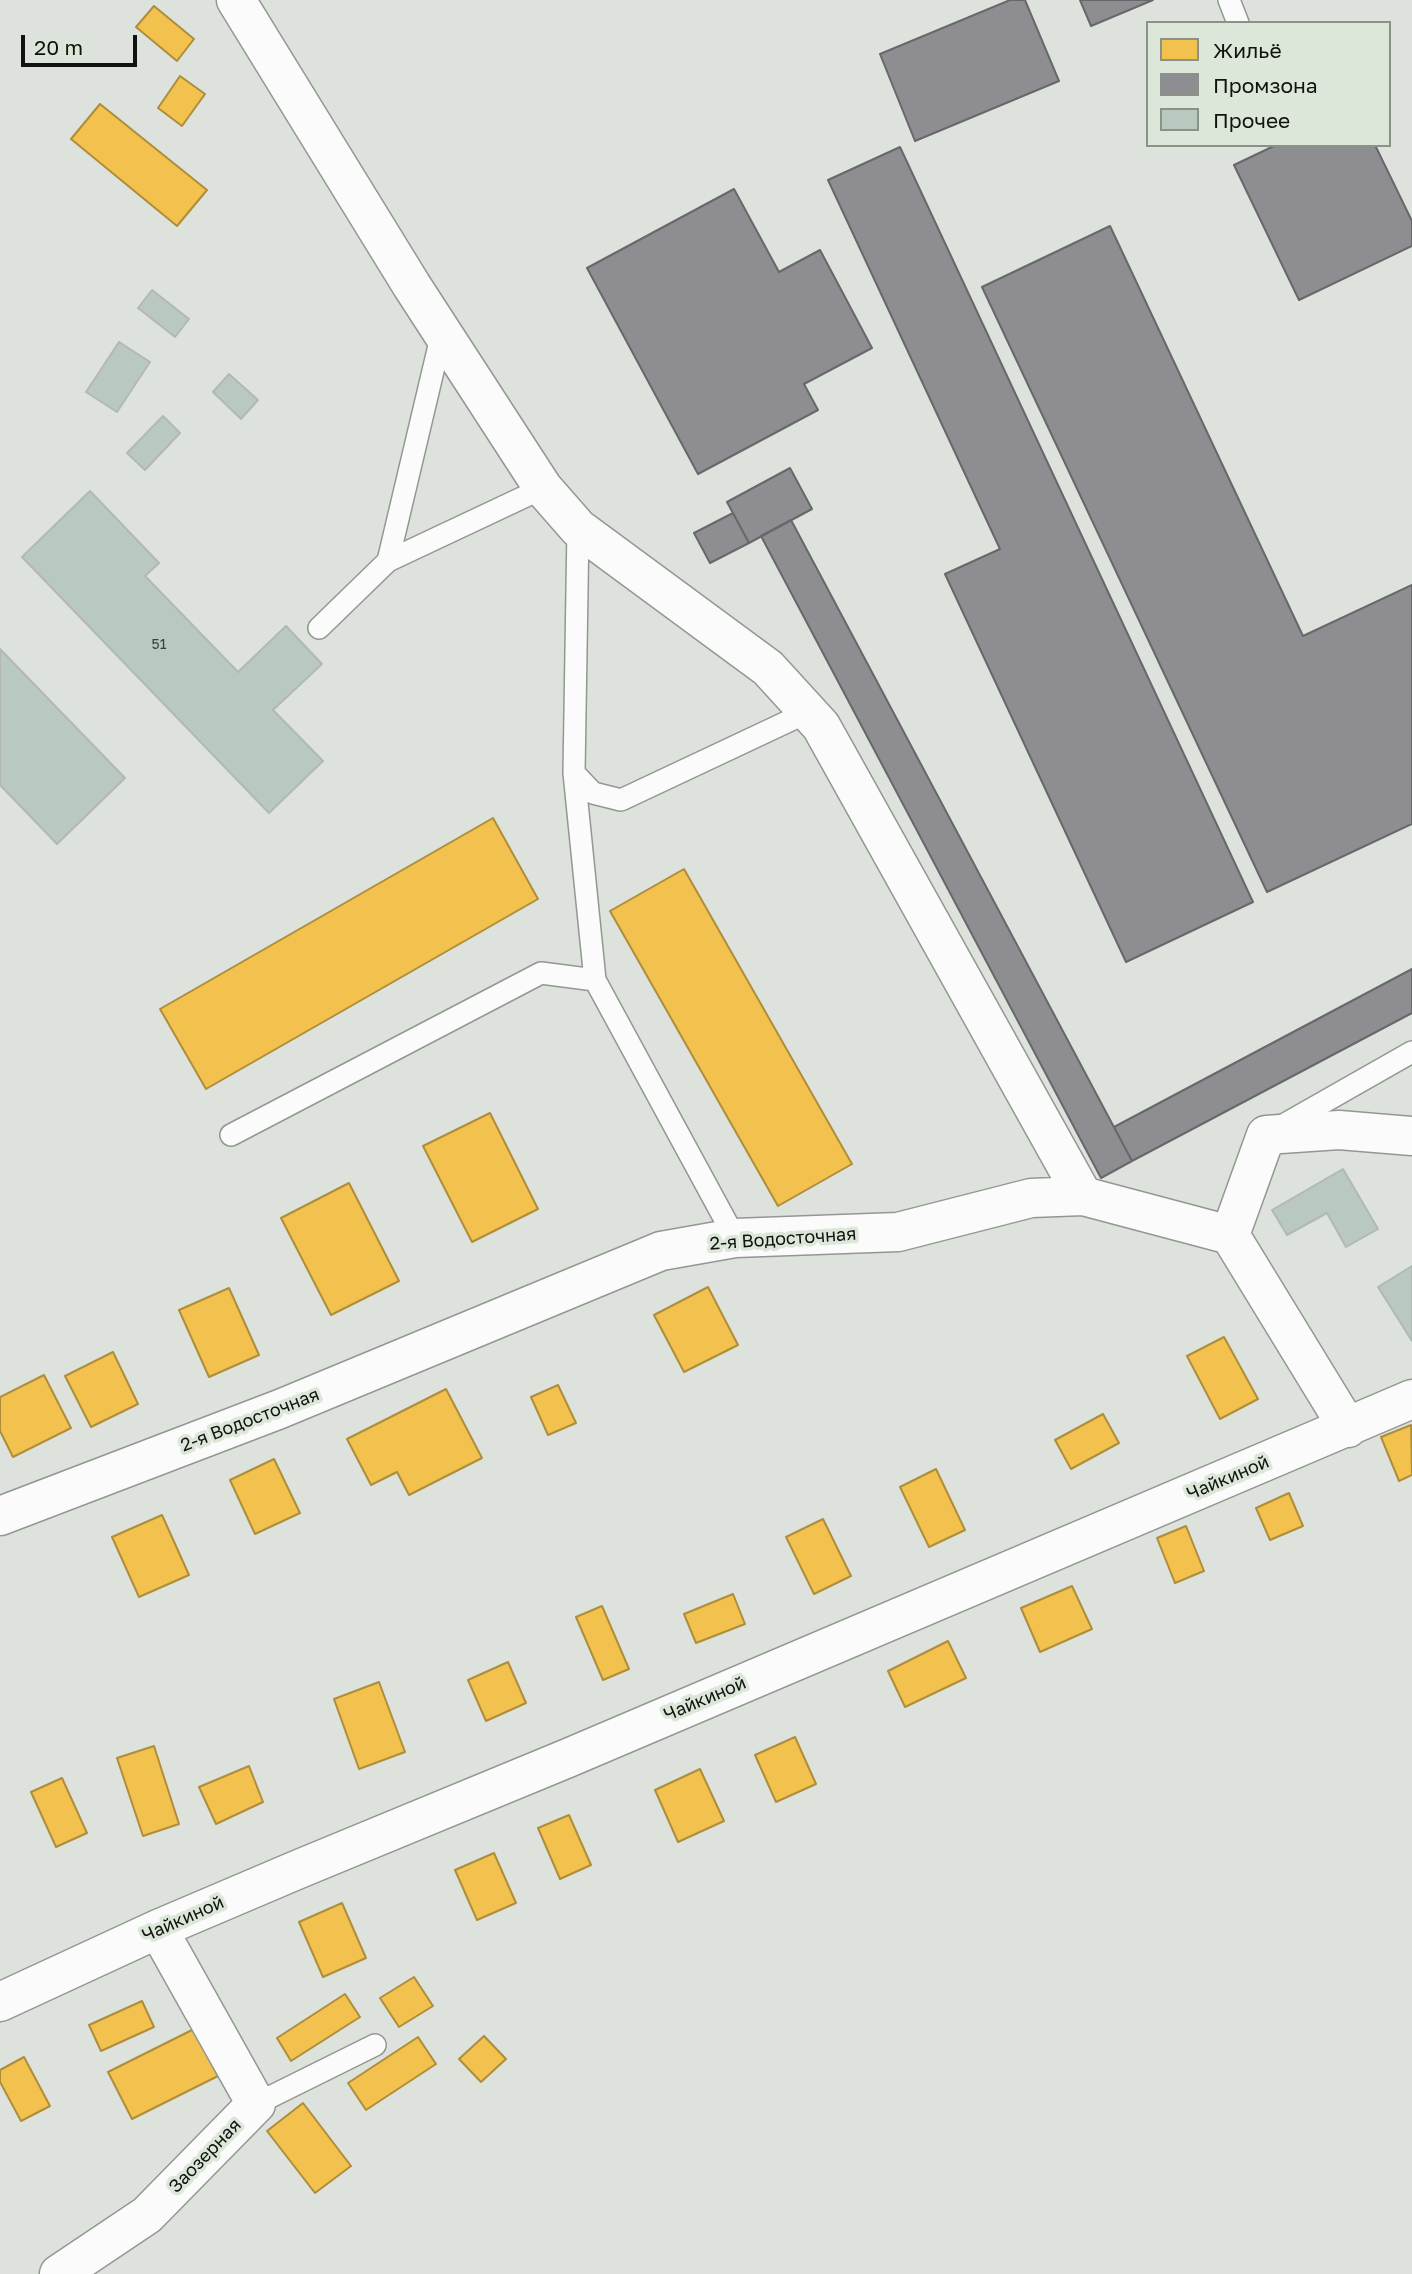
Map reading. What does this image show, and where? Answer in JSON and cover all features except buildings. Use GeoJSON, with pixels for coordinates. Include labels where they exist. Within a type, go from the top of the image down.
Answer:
{"type":"FeatureCollection","features":[{"type":"Feature","properties":{"kind":"street"},"geometry":{"type":"LineString","coordinates":[[236,0],[442,333],[542,488],[578,528],[768,668],[821,726],[1083,1196]]}},
{"type":"Feature","properties":{"kind":"street"},"geometry":{"type":"LineString","coordinates":[[1348,1427],[1230,1235],[1265,1135],[1339,1130],[1412,1136]]}},
{"type":"Feature","properties":{"kind":"street","name":"2-я Водосточная"},"geometry":{"type":"LineString","coordinates":[[0,1516],[280,1409],[661,1251],[735,1238],[898,1232],[1031,1198],[1083,1196],[1230,1235]]}},
{"type":"Feature","properties":{"kind":"street","name":"Чайкиной"},"geometry":{"type":"LineString","coordinates":[[0,2002],[158,1929],[568,1758],[1412,1399]]}},
{"type":"Feature","properties":{"kind":"street","name":"Заозерная"},"geometry":{"type":"LineString","coordinates":[[59,2274],[147,2215],[256,2104],[158,1929]]}},
{"type":"Feature","properties":{"kind":"lane"},"geometry":{"type":"LineString","coordinates":[[1229,0],[1237,21]]}},
{"type":"Feature","properties":{"kind":"lane"},"geometry":{"type":"LineString","coordinates":[[388,561],[442,333]]}},
{"type":"Feature","properties":{"kind":"lane"},"geometry":{"type":"LineString","coordinates":[[319,628],[388,561],[542,488]]}},
{"type":"Feature","properties":{"kind":"lane"},"geometry":{"type":"LineString","coordinates":[[578,528],[574,773],[595,980],[735,1238]]}},
{"type":"Feature","properties":{"kind":"lane"},"geometry":{"type":"LineString","coordinates":[[574,773],[593,793],[621,800],[808,712]]}},
{"type":"Feature","properties":{"kind":"lane"},"geometry":{"type":"LineString","coordinates":[[231,1135],[541,973],[595,980]]}},
{"type":"Feature","properties":{"kind":"lane"},"geometry":{"type":"LineString","coordinates":[[1265,1135],[1412,1052]]}},
{"type":"Feature","properties":{"kind":"lane"},"geometry":{"type":"LineString","coordinates":[[256,2104],[375,2045]]}}]}
